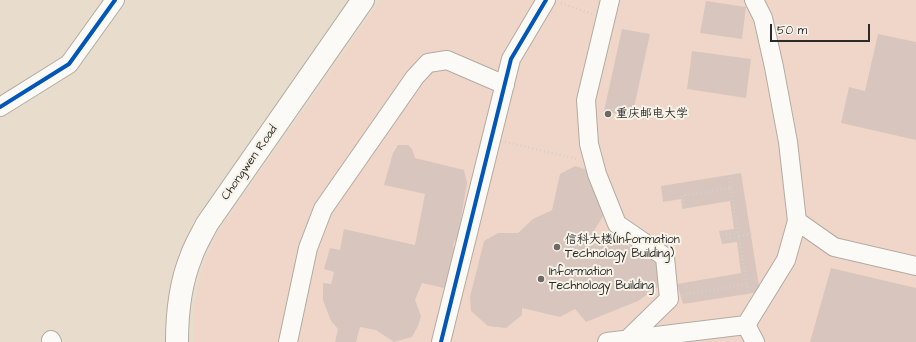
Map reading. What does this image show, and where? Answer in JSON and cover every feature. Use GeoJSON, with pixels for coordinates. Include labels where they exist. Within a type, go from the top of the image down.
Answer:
{"type":"FeatureCollection","features":[{"type":"Feature","properties":{"kind":"main road","name":"Chongwen Road"},"geometry":{"type":"LineString","coordinates":[[166,342],[168,292],[186,236],[196,219],[347,0]]}},
{"type":"Feature","properties":{"kind":"main road","name":"Chongwen Road"},"geometry":{"type":"LineString","coordinates":[[177,342],[179,305],[185,274],[191,257],[207,224],[363,0]]}},
{"type":"Feature","properties":{"kind":"street"},"geometry":{"type":"LineString","coordinates":[[0,107],[69,64],[115,0]]}},
{"type":"Feature","properties":{"kind":"street"},"geometry":{"type":"LineString","coordinates":[[610,0],[586,100],[589,144],[597,174],[617,224],[665,257],[669,299],[627,340]]}},
{"type":"Feature","properties":{"kind":"street"},"geometry":{"type":"LineString","coordinates":[[746,325],[786,260],[797,221],[788,142],[774,68],[763,18],[754,0]]}},
{"type":"Feature","properties":{"kind":"street"},"geometry":{"type":"LineString","coordinates":[[440,342],[511,59],[552,1]]}},
{"type":"Feature","properties":{"kind":"street"},"geometry":{"type":"LineString","coordinates":[[288,342],[308,248],[323,209],[415,77],[428,63],[447,60],[505,86]]}},
{"type":"Feature","properties":{"kind":"street"},"geometry":{"type":"LineString","coordinates":[[797,221],[834,247],[916,266]]}},
{"type":"Feature","properties":{"kind":"street"},"geometry":{"type":"LineString","coordinates":[[607,342],[746,325]]}},
{"type":"Feature","properties":{"kind":"street"},"geometry":{"type":"LineString","coordinates":[[746,325],[755,342]]}},
{"type":"Feature","properties":{"kind":"path"},"geometry":{"type":"LineString","coordinates":[[552,1],[606,19]]}},
{"type":"Feature","properties":{"kind":"path"},"geometry":{"type":"LineString","coordinates":[[491,139],[594,162]]}},
{"type":"Feature","properties":{"kind":"path"},"geometry":{"type":"LineString","coordinates":[[729,175],[749,295]]}},
{"type":"Feature","properties":{"kind":"path"},"geometry":{"type":"LineString","coordinates":[[684,209],[682,196],[731,188]]}},
{"type":"Feature","properties":{"kind":"path"},"geometry":{"type":"LineString","coordinates":[[722,236],[755,233]]}},
{"type":"Feature","properties":{"kind":"path"},"geometry":{"type":"LineString","coordinates":[[722,240],[739,235]]}},
{"type":"Feature","properties":{"kind":"path"},"geometry":{"type":"LineString","coordinates":[[680,296],[747,284]]}},
{"type":"Feature","properties":{"kind":"shaded area","name":"重庆邮电大学"},"geometry":{"type":"Polygon","coordinates":[[[381,0],[916,0],[916,342],[193,342],[193,314],[200,277],[205,260],[220,229],[381,0]]]}},
{"type":"Feature","properties":{"kind":"building"},"geometry":{"type":"Polygon","coordinates":[[[706,1],[746,7],[742,39],[700,33],[706,1]]]}},
{"type":"Feature","properties":{"kind":"building"},"geometry":{"type":"Polygon","coordinates":[[[622,29],[650,34],[632,117],[604,111],[622,29]]]}},
{"type":"Feature","properties":{"kind":"building"},"geometry":{"type":"Polygon","coordinates":[[[878,34],[916,42],[916,140],[841,123],[849,87],[865,91],[878,34]]]}},
{"type":"Feature","properties":{"kind":"building"},"geometry":{"type":"Polygon","coordinates":[[[692,51],[751,59],[746,98],[687,89],[692,51]]]}},
{"type":"Feature","properties":{"kind":"building"},"geometry":{"type":"Polygon","coordinates":[[[398,145],[408,145],[412,149],[415,158],[464,170],[467,183],[458,235],[453,245],[455,252],[450,272],[444,288],[422,283],[415,300],[421,316],[412,337],[394,342],[376,330],[360,327],[356,342],[335,342],[338,329],[331,321],[323,300],[323,283],[331,284],[334,272],[324,269],[330,248],[340,250],[344,229],[415,245],[425,194],[384,185],[393,153],[398,145]]]}},
{"type":"Feature","properties":{"kind":"building","name":"信科大楼(Information Technology Building)"},"geometry":{"type":"Polygon","coordinates":[[[575,166],[591,171],[606,211],[588,241],[620,243],[644,251],[660,263],[662,284],[638,301],[586,322],[575,309],[560,317],[522,308],[522,315],[506,328],[488,326],[471,311],[470,297],[484,241],[498,233],[518,233],[533,219],[552,210],[560,174],[575,166]]]}},
{"type":"Feature","properties":{"kind":"building"},"geometry":{"type":"Polygon","coordinates":[[[741,173],[760,292],[683,304],[677,284],[741,273],[737,242],[722,244],[719,231],[734,229],[730,201],[682,209],[681,199],[663,202],[661,186],[741,173]]]}},
{"type":"Feature","properties":{"kind":"building"},"geometry":{"type":"Polygon","coordinates":[[[831,268],[916,288],[916,342],[810,342],[831,268]]]}},
{"type":"Feature","properties":{"kind":"cycle path"},"geometry":{"type":"LineString","coordinates":[[0,107],[69,64],[115,0]]}},
{"type":"Feature","properties":{"kind":"cycle path"},"geometry":{"type":"LineString","coordinates":[[441,342],[511,59],[546,0]]}},
{"type":"Feature","properties":{"kind":"place","name":"重庆邮电大学"},"geometry":{"type":"Point","coordinates":[608,114]}},
{"type":"Feature","properties":{"kind":"place","name":"信科大楼(Information Technology Building)"},"geometry":{"type":"Point","coordinates":[557,247]}},
{"type":"Feature","properties":{"kind":"place","name":"Information Technology Building"},"geometry":{"type":"Point","coordinates":[541,279]}}]}
